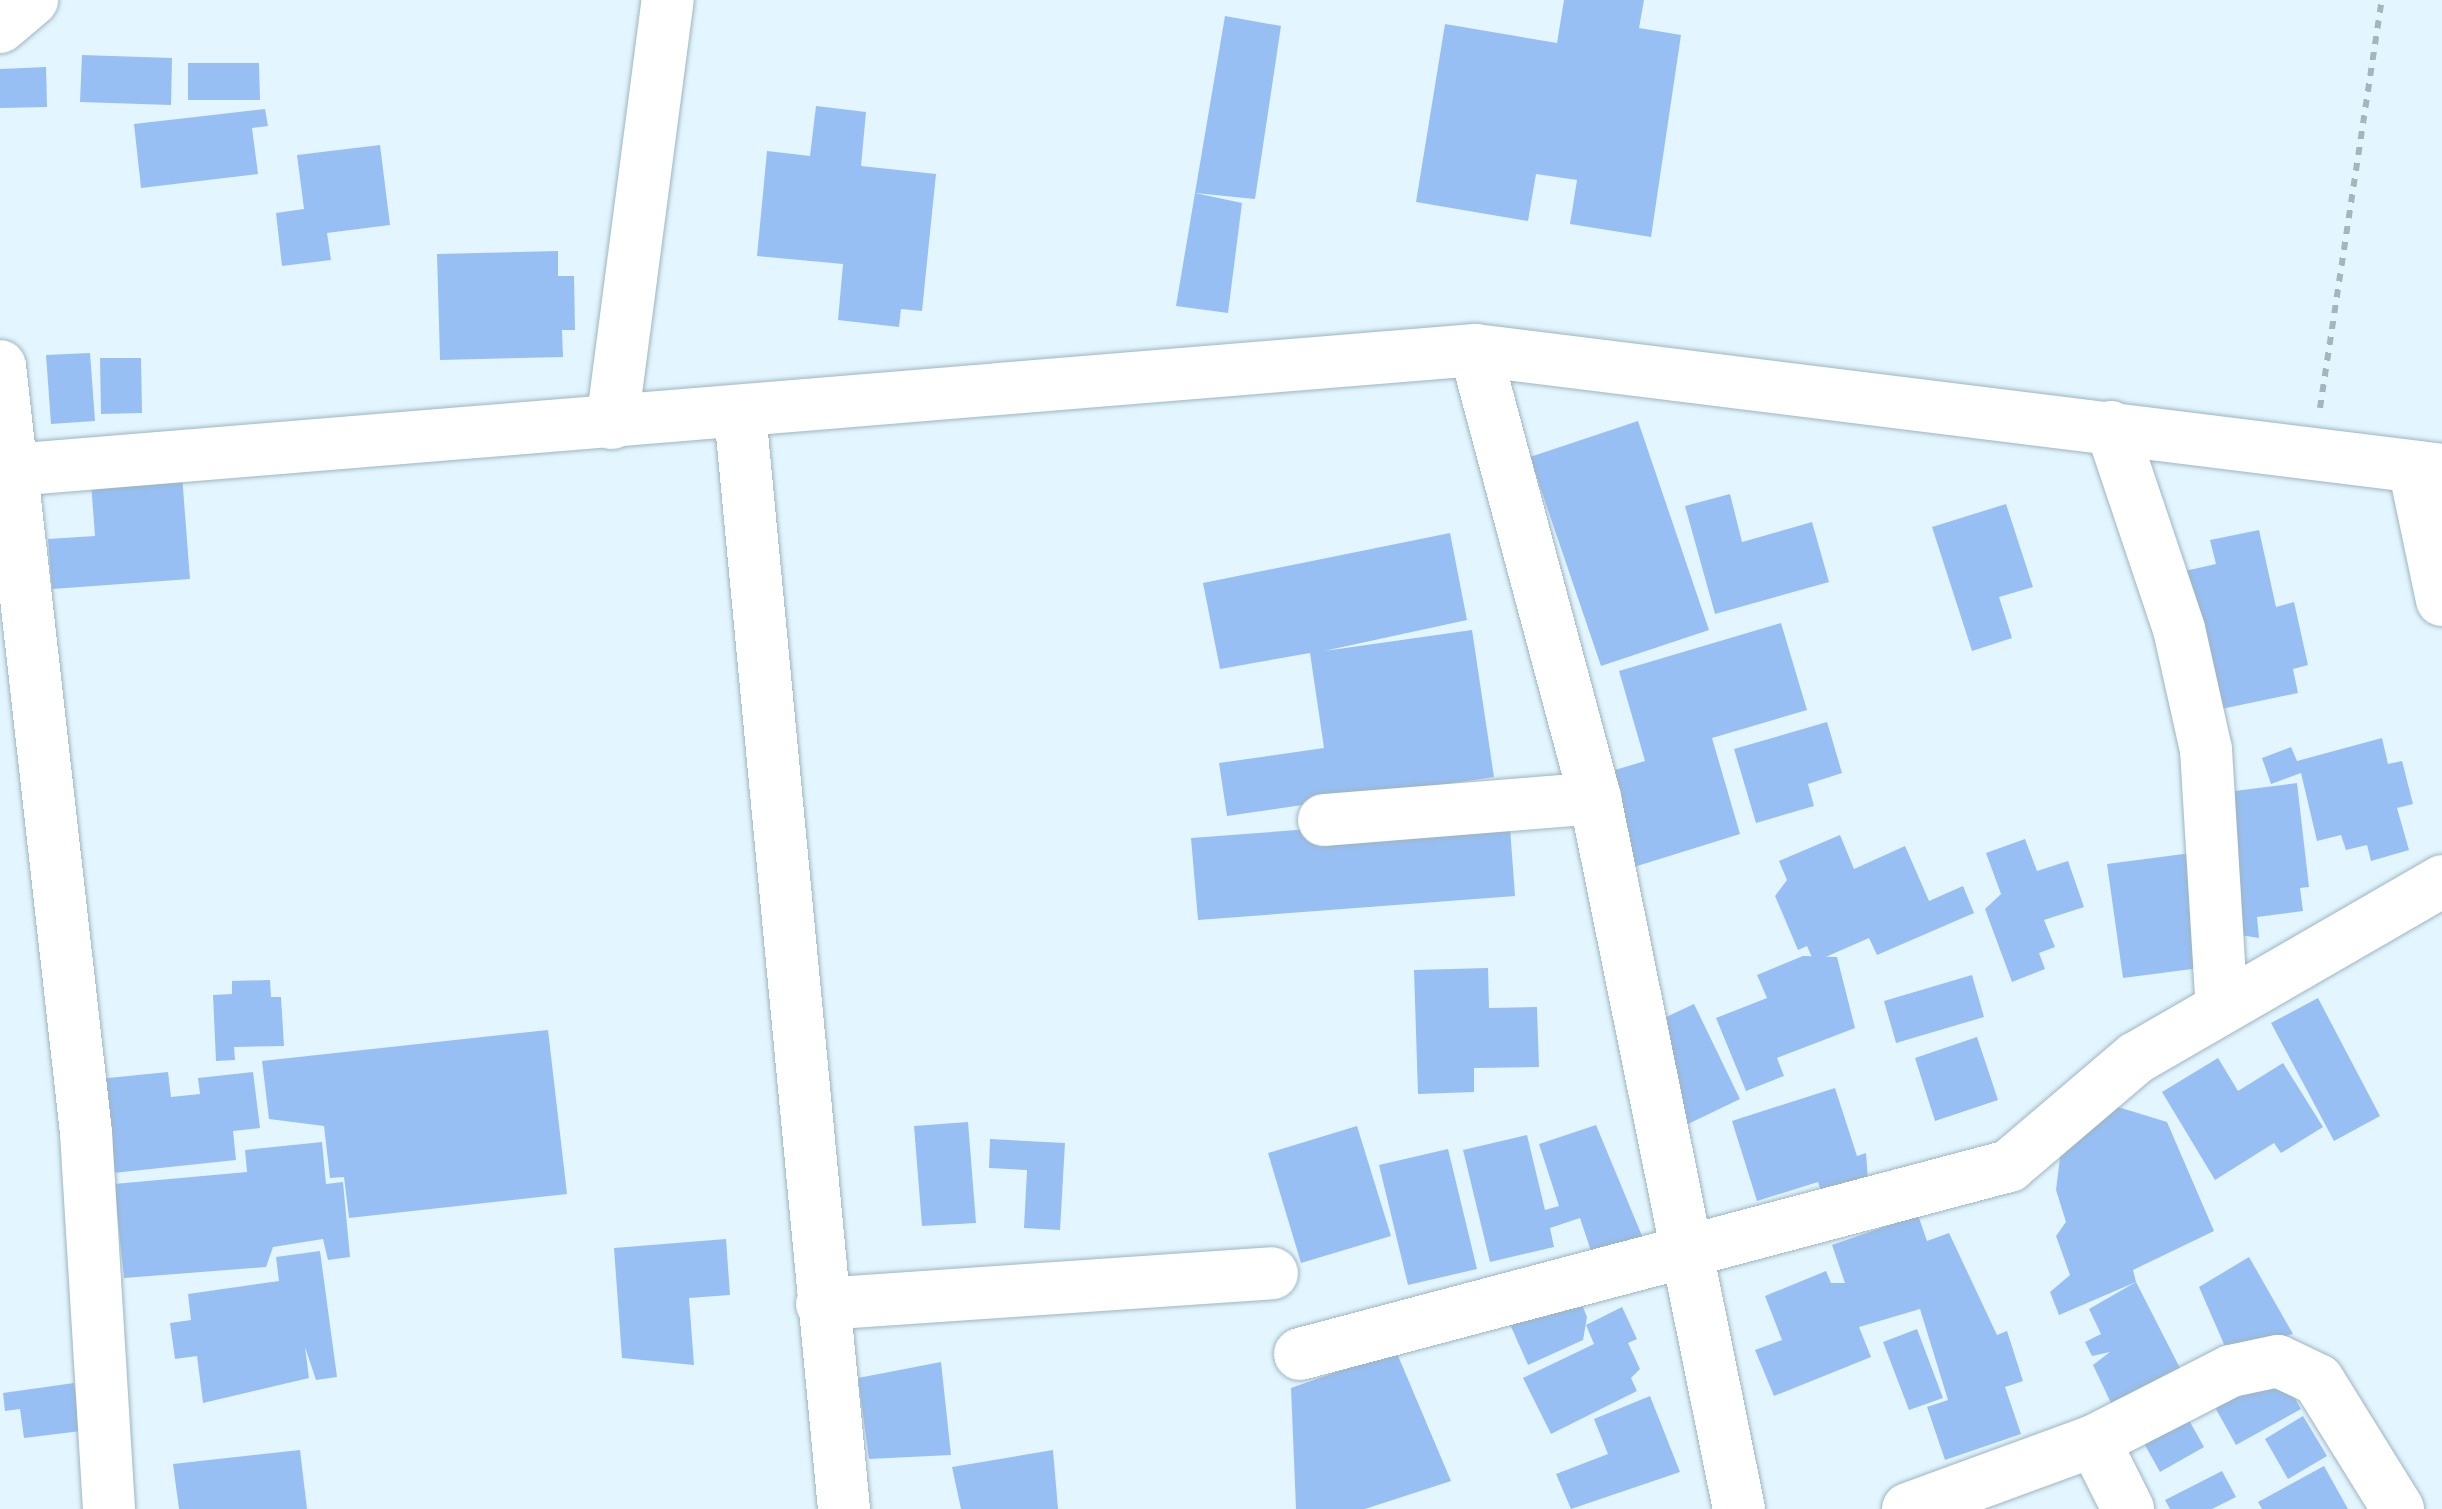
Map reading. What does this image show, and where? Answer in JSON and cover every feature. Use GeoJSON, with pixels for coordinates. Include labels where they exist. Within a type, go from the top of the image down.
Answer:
{"type":"FeatureCollection","features":[{"type":"Feature","properties":{"kind":"street"},"geometry":{"type":"LineString","coordinates":[[0,27],[32,0]]}},
{"type":"Feature","properties":{"kind":"street"},"geometry":{"type":"LineString","coordinates":[[612,423],[668,0]]}},
{"type":"Feature","properties":{"kind":"street"},"geometry":{"type":"LineString","coordinates":[[4,470],[612,423],[743,444],[1475,350],[2428,468],[2442,600]]}},
{"type":"Feature","properties":{"kind":"street"},"geometry":{"type":"LineString","coordinates":[[1475,350],[1595,798],[1739,1509]]}},
{"type":"Feature","properties":{"kind":"street"},"geometry":{"type":"LineString","coordinates":[[0,366],[4,470],[86,1133],[109,1509]]}},
{"type":"Feature","properties":{"kind":"street"},"geometry":{"type":"LineString","coordinates":[[2111,427],[2179,629],[2206,750],[2222,1008]]}},
{"type":"Feature","properties":{"kind":"street"},"geometry":{"type":"LineString","coordinates":[[743,444],[844,1509]]}},
{"type":"Feature","properties":{"kind":"street"},"geometry":{"type":"LineString","coordinates":[[1324,820],[1595,798]]}},
{"type":"Feature","properties":{"kind":"street"},"geometry":{"type":"LineString","coordinates":[[1300,1354],[2009,1166],[2076,1101],[2222,1008],[2442,880]]}},
{"type":"Feature","properties":{"kind":"street"},"geometry":{"type":"LineString","coordinates":[[822,1304],[1272,1274]]}},
{"type":"Feature","properties":{"kind":"street"},"geometry":{"type":"LineString","coordinates":[[1908,1509],[2094,1441],[2232,1370],[2278,1361],[2318,1380],[2398,1509]]}},
{"type":"Feature","properties":{"kind":"street"},"geometry":{"type":"LineString","coordinates":[[2094,1441],[2128,1509]]}},
{"type":"Feature","properties":{"kind":"path"},"geometry":{"type":"LineString","coordinates":[[2313,454],[2382,0]]}},
{"type":"Feature","properties":{"kind":"building"},"geometry":{"type":"Polygon","coordinates":[[[1564,0],[1644,0],[1639,28],[1681,35],[1651,237],[1570,224],[1577,180],[1536,174],[1528,221],[1416,202],[1445,24],[1557,43],[1564,0]]]}},
{"type":"Feature","properties":{"kind":"building"},"geometry":{"type":"Polygon","coordinates":[[[1225,16],[1281,26],[1255,199],[1195,193],[1225,16]]]}},
{"type":"Feature","properties":{"kind":"building"},"geometry":{"type":"Polygon","coordinates":[[[82,55],[172,58],[171,105],[80,102],[82,55]]]}},
{"type":"Feature","properties":{"kind":"building"},"geometry":{"type":"Polygon","coordinates":[[[188,63],[259,63],[260,100],[188,100],[188,63]]]}},
{"type":"Feature","properties":{"kind":"building"},"geometry":{"type":"Polygon","coordinates":[[[46,67],[47,107],[0,108],[0,69],[46,67]]]}},
{"type":"Feature","properties":{"kind":"building"},"geometry":{"type":"Polygon","coordinates":[[[816,106],[866,112],[861,166],[936,174],[922,311],[901,309],[899,327],[838,320],[843,264],[757,256],[767,151],[810,156],[816,106]]]}},
{"type":"Feature","properties":{"kind":"building"},"geometry":{"type":"Polygon","coordinates":[[[265,109],[268,126],[252,128],[258,174],[141,188],[134,124],[265,109]]]}},
{"type":"Feature","properties":{"kind":"building"},"geometry":{"type":"Polygon","coordinates":[[[380,145],[390,225],[327,233],[331,260],[282,266],[276,213],[304,209],[297,155],[380,145]]]}},
{"type":"Feature","properties":{"kind":"building"},"geometry":{"type":"Polygon","coordinates":[[[1195,193],[1242,203],[1228,313],[1176,306],[1195,193]]]}},
{"type":"Feature","properties":{"kind":"building"},"geometry":{"type":"Polygon","coordinates":[[[558,251],[558,276],[574,276],[575,330],[562,330],[563,357],[440,360],[437,254],[558,251]]]}},
{"type":"Feature","properties":{"kind":"building"},"geometry":{"type":"Polygon","coordinates":[[[90,353],[95,421],[51,424],[46,355],[90,353]]]}},
{"type":"Feature","properties":{"kind":"building"},"geometry":{"type":"Polygon","coordinates":[[[100,358],[141,358],[142,413],[101,414],[100,358]]]}},
{"type":"Feature","properties":{"kind":"building"},"geometry":{"type":"Polygon","coordinates":[[[1638,421],[1709,630],[1601,666],[1530,457],[1638,421]]]}},
{"type":"Feature","properties":{"kind":"building"},"geometry":{"type":"Polygon","coordinates":[[[181,462],[190,579],[52,589],[48,539],[95,536],[90,469],[181,462]]]}},
{"type":"Feature","properties":{"kind":"building"},"geometry":{"type":"Polygon","coordinates":[[[1730,494],[1742,542],[1812,522],[1829,582],[1715,614],[1685,506],[1730,494]]]}},
{"type":"Feature","properties":{"kind":"building"},"geometry":{"type":"Polygon","coordinates":[[[2006,504],[2033,587],[1999,597],[2012,638],[1972,651],[1932,527],[2006,504]]]}},
{"type":"Feature","properties":{"kind":"building"},"geometry":{"type":"Polygon","coordinates":[[[2259,530],[2276,607],[2294,602],[2308,665],[2293,669],[2298,693],[2207,712],[2176,573],[2216,564],[2210,540],[2259,530]]]}},
{"type":"Feature","properties":{"kind":"building"},"geometry":{"type":"Polygon","coordinates":[[[1450,533],[1467,620],[1324,651],[1472,630],[1494,777],[1227,816],[1219,763],[1324,748],[1310,653],[1220,669],[1203,583],[1450,533]]]}},
{"type":"Feature","properties":{"kind":"building"},"geometry":{"type":"Polygon","coordinates":[[[1781,623],[1807,710],[1712,738],[1740,834],[1634,867],[1605,773],[1645,761],[1619,671],[1781,623]]]}},
{"type":"Feature","properties":{"kind":"building"},"geometry":{"type":"Polygon","coordinates":[[[1827,722],[1842,773],[1808,784],[1814,806],[1756,823],[1734,749],[1827,722]]]}},
{"type":"Feature","properties":{"kind":"building"},"geometry":{"type":"Polygon","coordinates":[[[2382,738],[2388,764],[2402,761],[2413,804],[2397,808],[2409,850],[2371,861],[2367,845],[2346,850],[2341,835],[2317,841],[2301,773],[2271,784],[2262,758],[2291,747],[2297,761],[2382,738]]]}},
{"type":"Feature","properties":{"kind":"building"},"geometry":{"type":"Polygon","coordinates":[[[2297,783],[2309,887],[2300,888],[2303,911],[2257,917],[2259,938],[2234,934],[2227,792],[2297,783]]]}},
{"type":"Feature","properties":{"kind":"building"},"geometry":{"type":"Polygon","coordinates":[[[1509,814],[1515,896],[1198,920],[1191,838],[1509,814]]]}},
{"type":"Feature","properties":{"kind":"building"},"geometry":{"type":"Polygon","coordinates":[[[1840,835],[1854,869],[1905,846],[1929,901],[1963,886],[1974,913],[1877,955],[1869,938],[1814,962],[1807,946],[1798,950],[1775,896],[1787,880],[1779,861],[1840,835]]]}},
{"type":"Feature","properties":{"kind":"building"},"geometry":{"type":"Polygon","coordinates":[[[2025,839],[2037,871],[2068,861],[2084,907],[2044,920],[2055,947],[2039,953],[2045,969],[2012,982],[1985,909],[2001,894],[1986,853],[2025,839]]]}},
{"type":"Feature","properties":{"kind":"building"},"geometry":{"type":"Polygon","coordinates":[[[2199,852],[2215,966],[2123,978],[2107,864],[2199,852]]]}},
{"type":"Feature","properties":{"kind":"building"},"geometry":{"type":"Polygon","coordinates":[[[1803,956],[1837,957],[1855,1028],[1777,1058],[1784,1076],[1746,1091],[1716,1018],[1767,998],[1757,975],[1803,956]]]}},
{"type":"Feature","properties":{"kind":"building"},"geometry":{"type":"Polygon","coordinates":[[[1488,968],[1489,1008],[1537,1007],[1539,1067],[1474,1068],[1474,1092],[1418,1094],[1414,970],[1488,968]]]}},
{"type":"Feature","properties":{"kind":"building"},"geometry":{"type":"Polygon","coordinates":[[[1972,975],[1984,1017],[1896,1043],[1884,1001],[1972,975]]]}},
{"type":"Feature","properties":{"kind":"building"},"geometry":{"type":"Polygon","coordinates":[[[270,980],[271,997],[281,997],[284,1046],[234,1047],[235,1060],[216,1061],[213,995],[232,994],[232,981],[270,980]]]}},
{"type":"Feature","properties":{"kind":"building"},"geometry":{"type":"Polygon","coordinates":[[[2318,998],[2380,1116],[2334,1141],[2271,1023],[2318,998]]]}},
{"type":"Feature","properties":{"kind":"building"},"geometry":{"type":"Polygon","coordinates":[[[1694,1004],[1740,1099],[1686,1125],[1664,1018],[1694,1004]]]}},
{"type":"Feature","properties":{"kind":"building"},"geometry":{"type":"Polygon","coordinates":[[[548,1030],[567,1194],[349,1218],[344,1177],[330,1178],[324,1126],[269,1119],[262,1061],[548,1030]]]}},
{"type":"Feature","properties":{"kind":"building"},"geometry":{"type":"Polygon","coordinates":[[[1977,1037],[1998,1100],[1935,1121],[1915,1058],[1977,1037]]]}},
{"type":"Feature","properties":{"kind":"building"},"geometry":{"type":"Polygon","coordinates":[[[2218,1058],[2238,1091],[2283,1063],[2323,1127],[2281,1153],[2274,1143],[2215,1180],[2162,1092],[2218,1058]]]}},
{"type":"Feature","properties":{"kind":"building"},"geometry":{"type":"Polygon","coordinates":[[[168,1072],[171,1097],[200,1094],[198,1078],[253,1072],[260,1128],[233,1131],[236,1160],[113,1173],[98,1079],[168,1072]]]}},
{"type":"Feature","properties":{"kind":"building"},"geometry":{"type":"Polygon","coordinates":[[[1835,1088],[1857,1156],[1866,1153],[1868,1180],[1822,1195],[1818,1182],[1757,1201],[1732,1121],[1835,1088]]]}},
{"type":"Feature","properties":{"kind":"building"},"geometry":{"type":"Polygon","coordinates":[[[2118,1107],[2167,1122],[2214,1231],[2133,1270],[2136,1282],[2059,1315],[2050,1292],[2070,1275],[2056,1236],[2066,1222],[2056,1190],[2063,1133],[2118,1107]]]}},
{"type":"Feature","properties":{"kind":"building"},"geometry":{"type":"Polygon","coordinates":[[[968,1122],[976,1223],[922,1226],[914,1126],[968,1122]]]}},
{"type":"Feature","properties":{"kind":"building"},"geometry":{"type":"Polygon","coordinates":[[[1596,1125],[1645,1243],[1594,1260],[1580,1218],[1550,1228],[1554,1247],[1490,1262],[1463,1150],[1527,1135],[1545,1210],[1559,1206],[1539,1144],[1596,1125]]]}},
{"type":"Feature","properties":{"kind":"building"},"geometry":{"type":"Polygon","coordinates":[[[1357,1126],[1391,1236],[1301,1263],[1268,1153],[1357,1126]]]}},
{"type":"Feature","properties":{"kind":"building"},"geometry":{"type":"Polygon","coordinates":[[[990,1139],[1065,1143],[1060,1230],[1024,1228],[1027,1170],[989,1168],[990,1139]]]}},
{"type":"Feature","properties":{"kind":"building"},"geometry":{"type":"Polygon","coordinates":[[[322,1142],[326,1184],[343,1182],[350,1257],[328,1260],[323,1239],[273,1247],[266,1267],[124,1278],[114,1184],[247,1172],[245,1150],[322,1142]]]}},
{"type":"Feature","properties":{"kind":"building"},"geometry":{"type":"Polygon","coordinates":[[[1448,1149],[1477,1269],[1408,1285],[1379,1165],[1448,1149]]]}},
{"type":"Feature","properties":{"kind":"building"},"geometry":{"type":"Polygon","coordinates":[[[1918,1215],[1927,1241],[1949,1233],[1997,1335],[2007,1331],[2023,1381],[2005,1387],[2021,1434],[1945,1460],[1927,1407],[1948,1400],[1920,1309],[1859,1327],[1871,1357],[1774,1396],[1755,1350],[1782,1340],[1765,1296],[1826,1271],[1831,1283],[1845,1283],[1832,1245],[1918,1215]]]}},
{"type":"Feature","properties":{"kind":"building"},"geometry":{"type":"Polygon","coordinates":[[[726,1239],[730,1295],[689,1298],[694,1365],[622,1358],[614,1248],[726,1239]]]}},
{"type":"Feature","properties":{"kind":"building"},"geometry":{"type":"Polygon","coordinates":[[[320,1251],[337,1377],[316,1380],[305,1347],[309,1378],[203,1403],[197,1356],[175,1359],[170,1323],[191,1320],[188,1294],[279,1281],[276,1257],[320,1251]]]}},
{"type":"Feature","properties":{"kind":"building"},"geometry":{"type":"Polygon","coordinates":[[[2249,1257],[2293,1334],[2227,1351],[2199,1287],[2249,1257]]]}},
{"type":"Feature","properties":{"kind":"building"},"geometry":{"type":"Polygon","coordinates":[[[2136,1282],[2182,1372],[2112,1405],[2093,1365],[2110,1352],[2092,1356],[2085,1342],[2101,1334],[2089,1309],[2136,1282]]]}},
{"type":"Feature","properties":{"kind":"building"},"geometry":{"type":"Polygon","coordinates":[[[1577,1292],[1587,1317],[1583,1340],[1528,1365],[1509,1322],[1577,1292]]]}},
{"type":"Feature","properties":{"kind":"building"},"geometry":{"type":"Polygon","coordinates":[[[1622,1307],[1637,1339],[1628,1343],[1640,1369],[1631,1378],[1637,1391],[1551,1434],[1523,1378],[1594,1344],[1586,1325],[1622,1307]]]}},
{"type":"Feature","properties":{"kind":"building"},"geometry":{"type":"Polygon","coordinates":[[[1917,1329],[1943,1398],[1909,1410],[1883,1342],[1917,1329]]]}},
{"type":"Feature","properties":{"kind":"building"},"geometry":{"type":"Polygon","coordinates":[[[1396,1351],[1451,1481],[1365,1509],[1296,1509],[1291,1388],[1396,1351]]]}},
{"type":"Feature","properties":{"kind":"building"},"geometry":{"type":"Polygon","coordinates":[[[941,1362],[951,1455],[869,1459],[858,1378],[941,1362]]]}},
{"type":"Feature","properties":{"kind":"building"},"geometry":{"type":"Polygon","coordinates":[[[2277,1366],[2301,1409],[2236,1445],[2212,1402],[2277,1366]]]}},
{"type":"Feature","properties":{"kind":"building"},"geometry":{"type":"Polygon","coordinates":[[[74,1383],[81,1431],[24,1438],[20,1409],[5,1411],[3,1393],[74,1383]]]}},
{"type":"Feature","properties":{"kind":"building"},"geometry":{"type":"Polygon","coordinates":[[[1650,1396],[1680,1472],[1571,1509],[1556,1474],[1608,1454],[1594,1419],[1650,1396]]]}},
{"type":"Feature","properties":{"kind":"building"},"geometry":{"type":"Polygon","coordinates":[[[2185,1413],[2204,1447],[2160,1472],[2141,1438],[2185,1413]]]}},
{"type":"Feature","properties":{"kind":"building"},"geometry":{"type":"Polygon","coordinates":[[[2303,1416],[2327,1456],[2288,1479],[2265,1439],[2303,1416]]]}},
{"type":"Feature","properties":{"kind":"building"},"geometry":{"type":"Polygon","coordinates":[[[300,1450],[307,1509],[179,1509],[173,1464],[300,1450]]]}},
{"type":"Feature","properties":{"kind":"building"},"geometry":{"type":"Polygon","coordinates":[[[1053,1450],[1058,1509],[961,1509],[952,1467],[1053,1450]]]}},
{"type":"Feature","properties":{"kind":"building"},"geometry":{"type":"Polygon","coordinates":[[[2324,1466],[2348,1509],[2262,1509],[2258,1502],[2324,1466]]]}},
{"type":"Feature","properties":{"kind":"building"},"geometry":{"type":"Polygon","coordinates":[[[2222,1471],[2236,1497],[2212,1509],[2170,1509],[2165,1500],[2222,1471]]]}}]}
